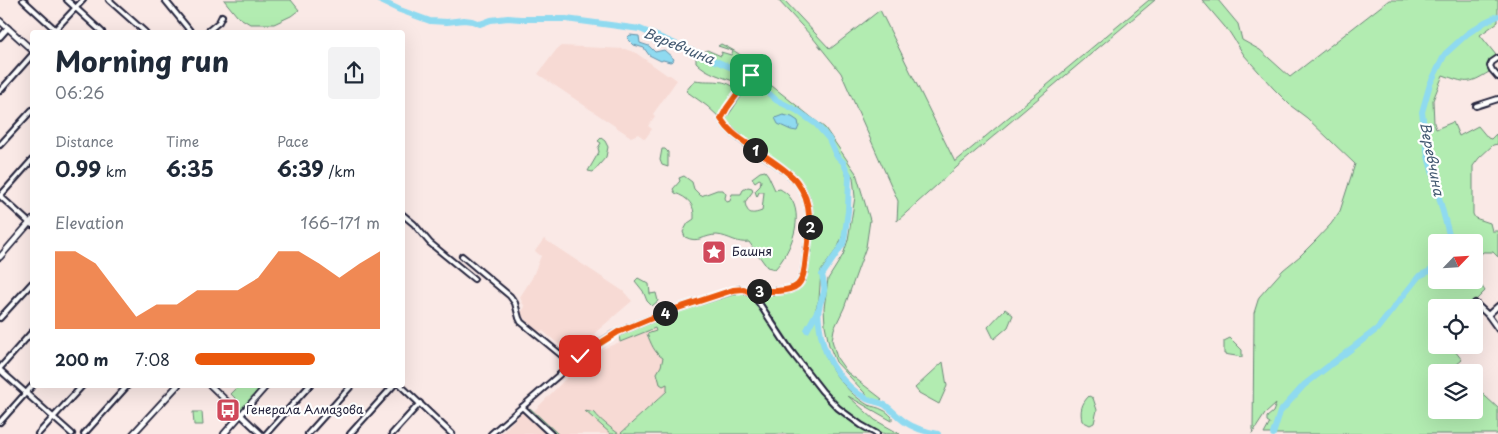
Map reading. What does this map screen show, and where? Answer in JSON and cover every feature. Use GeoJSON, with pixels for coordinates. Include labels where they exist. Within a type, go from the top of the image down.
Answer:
{"type":"FeatureCollection","features":[{"type":"Feature","properties":{"kind":"street"},"geometry":{"type":"LineString","coordinates":[[23,0],[54,30]]}},
{"type":"Feature","properties":{"kind":"street"},"geometry":{"type":"LineString","coordinates":[[67,0],[100,30]]}},
{"type":"Feature","properties":{"kind":"street"},"geometry":{"type":"LineString","coordinates":[[58,30],[82,0]]}},
{"type":"Feature","properties":{"kind":"street"},"geometry":{"type":"LineString","coordinates":[[109,0],[144,30]]}},
{"type":"Feature","properties":{"kind":"street"},"geometry":{"type":"LineString","coordinates":[[165,0],[189,30]]}},
{"type":"Feature","properties":{"kind":"street"},"geometry":{"type":"LineString","coordinates":[[209,30],[219,22],[222,16]]}},
{"type":"Feature","properties":{"kind":"street"},"geometry":{"type":"LineString","coordinates":[[0,21],[30,48]]}},
{"type":"Feature","properties":{"kind":"street"},"geometry":{"type":"LineString","coordinates":[[0,38],[8,28]]}},
{"type":"Feature","properties":{"kind":"street"},"geometry":{"type":"LineString","coordinates":[[0,91],[30,57]]}},
{"type":"Feature","properties":{"kind":"street"},"geometry":{"type":"LineString","coordinates":[[1498,58],[1491,64],[1492,70],[1498,77]]}},
{"type":"Feature","properties":{"kind":"street"},"geometry":{"type":"LineString","coordinates":[[753,294],[757,291],[790,289],[800,284],[810,234],[807,204],[798,184],[783,170],[731,133],[721,119],[751,75],[756,71]]}},
{"type":"Feature","properties":{"kind":"street"},"geometry":{"type":"LineString","coordinates":[[1476,106],[1498,99]]}},
{"type":"Feature","properties":{"kind":"street"},"geometry":{"type":"LineString","coordinates":[[0,145],[30,112]]}},
{"type":"Feature","properties":{"kind":"street"},"geometry":{"type":"LineString","coordinates":[[30,162],[0,196],[30,221]]}},
{"type":"Feature","properties":{"kind":"street"},"geometry":{"type":"LineString","coordinates":[[405,216],[430,242],[474,279]]}},
{"type":"Feature","properties":{"kind":"street"},"geometry":{"type":"LineString","coordinates":[[0,257],[30,225]]}},
{"type":"Feature","properties":{"kind":"street"},"geometry":{"type":"LineString","coordinates":[[462,256],[510,296],[516,303],[521,322],[571,364]]}},
{"type":"Feature","properties":{"kind":"street"},"geometry":{"type":"LineString","coordinates":[[0,318],[30,285]]}},
{"type":"Feature","properties":{"kind":"street"},"geometry":{"type":"LineString","coordinates":[[490,434],[587,351],[612,335],[653,317],[733,290],[744,289],[753,294],[790,350],[822,391],[838,408],[877,434]]}},
{"type":"Feature","properties":{"kind":"street"},"geometry":{"type":"LineString","coordinates":[[1488,315],[1498,306]]}},
{"type":"Feature","properties":{"kind":"street"},"geometry":{"type":"LineString","coordinates":[[1483,310],[1498,329]]}},
{"type":"Feature","properties":{"kind":"street"},"geometry":{"type":"LineString","coordinates":[[30,334],[0,369],[72,434]]}},
{"type":"Feature","properties":{"kind":"street"},"geometry":{"type":"LineString","coordinates":[[0,422],[30,388]]}},
{"type":"Feature","properties":{"kind":"street"},"geometry":{"type":"LineString","coordinates":[[38,434],[80,388]]}},
{"type":"Feature","properties":{"kind":"street"},"geometry":{"type":"LineString","coordinates":[[84,434],[125,388]]}},
{"type":"Feature","properties":{"kind":"street"},"geometry":{"type":"LineString","coordinates":[[133,434],[175,388]]}},
{"type":"Feature","properties":{"kind":"street"},"geometry":{"type":"LineString","coordinates":[[213,388],[261,434]]}},
{"type":"Feature","properties":{"kind":"street"},"geometry":{"type":"LineString","coordinates":[[224,434],[264,388]]}},
{"type":"Feature","properties":{"kind":"street"},"geometry":{"type":"LineString","coordinates":[[266,434],[307,388]]}},
{"type":"Feature","properties":{"kind":"street"},"geometry":{"type":"LineString","coordinates":[[308,434],[349,388]]}},
{"type":"Feature","properties":{"kind":"street"},"geometry":{"type":"LineString","coordinates":[[350,434],[391,388]]}},
{"type":"Feature","properties":{"kind":"street"},"geometry":{"type":"LineString","coordinates":[[403,388],[451,434]]}},
{"type":"Feature","properties":{"kind":"street"},"geometry":{"type":"LineString","coordinates":[[392,434],[420,403]]}},
{"type":"Feature","properties":{"kind":"street"},"geometry":{"type":"LineString","coordinates":[[522,407],[552,434]]}},
{"type":"Feature","properties":{"kind":"shaded area"},"geometry":{"type":"Polygon","coordinates":[[[561,46],[625,49],[636,53],[677,80],[653,114],[655,116],[648,126],[652,129],[645,139],[638,134],[631,137],[538,74],[561,46]]]}},
{"type":"Feature","properties":{"kind":"shaded area"},"geometry":{"type":"Polygon","coordinates":[[[544,239],[623,291],[632,301],[597,331],[572,356],[543,331],[537,331],[520,314],[525,307],[520,297],[532,278],[541,256],[535,251],[544,239]]]}},
{"type":"Feature","properties":{"kind":"shaded area"},"geometry":{"type":"Polygon","coordinates":[[[655,328],[667,362],[667,391],[620,434],[558,434],[534,411],[590,354],[655,328]]]}},
{"type":"Feature","properties":{"kind":"shaded area"},"geometry":{"type":"Polygon","coordinates":[[[522,412],[546,434],[501,434],[522,412]]]}},
{"type":"Feature","properties":{"kind":"green space"},"geometry":{"type":"Polygon","coordinates":[[[224,0],[291,0],[299,10],[274,24],[250,24],[237,16],[224,0]]]}},
{"type":"Feature","properties":{"kind":"green space"},"geometry":{"type":"Polygon","coordinates":[[[778,0],[784,0],[830,49],[880,10],[955,162],[1149,0],[1155,0],[957,167],[897,221],[898,201],[841,73],[813,38],[778,0]]]}},
{"type":"Feature","properties":{"kind":"green space"},"geometry":{"type":"Polygon","coordinates":[[[1202,0],[1218,0],[1238,24],[1242,40],[1260,50],[1290,77],[1389,0],[1498,0],[1498,22],[1480,35],[1496,55],[1490,64],[1489,72],[1471,81],[1457,80],[1443,75],[1433,100],[1436,129],[1453,122],[1459,136],[1478,126],[1488,138],[1491,139],[1496,134],[1498,144],[1493,145],[1473,166],[1473,214],[1475,218],[1490,223],[1492,231],[1498,231],[1498,257],[1493,252],[1483,252],[1483,234],[1428,234],[1428,289],[1483,288],[1485,291],[1477,299],[1428,299],[1428,354],[1457,354],[1462,360],[1457,364],[1428,364],[1428,419],[1483,419],[1483,394],[1498,408],[1498,434],[1264,434],[1270,423],[1267,421],[1267,417],[1273,412],[1276,404],[1265,414],[1252,434],[1254,313],[1259,297],[1283,270],[1300,256],[1331,224],[1340,211],[1355,164],[1273,88],[1244,55],[1230,33],[1202,0]]]}},
{"type":"Feature","properties":{"kind":"green space"},"geometry":{"type":"Polygon","coordinates":[[[721,44],[740,54],[750,65],[752,70],[743,81],[738,83],[716,75],[705,70],[696,62],[696,58],[707,50],[721,56],[721,52],[731,55],[733,51],[718,46],[721,44]]]}},
{"type":"Feature","properties":{"kind":"green space"},"geometry":{"type":"Polygon","coordinates":[[[756,74],[765,84],[772,86],[825,128],[856,173],[870,220],[866,247],[844,308],[834,329],[832,340],[837,358],[847,372],[882,399],[875,404],[836,362],[829,345],[825,325],[824,308],[828,279],[843,255],[848,240],[855,197],[853,177],[835,148],[834,151],[845,169],[848,182],[845,230],[838,247],[821,271],[819,299],[815,311],[826,357],[840,381],[868,405],[886,412],[892,417],[892,421],[848,396],[875,420],[900,434],[881,433],[862,424],[845,410],[813,375],[761,300],[760,296],[762,293],[790,291],[804,283],[813,231],[806,193],[799,181],[726,125],[725,118],[728,110],[752,76],[756,74]]]}},
{"type":"Feature","properties":{"kind":"green space"},"geometry":{"type":"Polygon","coordinates":[[[695,80],[723,82],[739,91],[719,117],[686,91],[695,80]]]}},
{"type":"Feature","properties":{"kind":"green space"},"geometry":{"type":"Polygon","coordinates":[[[601,138],[608,147],[606,157],[593,172],[588,171],[599,152],[598,148],[601,143],[598,141],[601,138]]]}},
{"type":"Feature","properties":{"kind":"green space"},"geometry":{"type":"Polygon","coordinates":[[[662,149],[668,152],[668,167],[662,165],[660,160],[662,149]]]}},
{"type":"Feature","properties":{"kind":"green space"},"geometry":{"type":"Polygon","coordinates":[[[765,171],[775,190],[780,189],[789,196],[794,204],[796,214],[796,224],[791,244],[775,269],[767,267],[749,242],[741,242],[717,235],[694,240],[685,237],[683,232],[688,223],[694,219],[694,214],[690,202],[675,193],[673,189],[680,181],[679,178],[684,176],[692,182],[694,189],[701,196],[717,190],[723,190],[726,194],[727,202],[730,201],[732,194],[741,194],[748,187],[752,188],[753,191],[745,202],[748,211],[755,213],[762,211],[764,192],[759,192],[757,197],[755,191],[760,186],[761,180],[759,179],[755,182],[752,178],[765,171]]]}},
{"type":"Feature","properties":{"kind":"green space"},"geometry":{"type":"Polygon","coordinates":[[[638,278],[649,284],[650,294],[656,293],[658,301],[652,306],[635,281],[638,278]]]}},
{"type":"Feature","properties":{"kind":"green space"},"geometry":{"type":"Polygon","coordinates":[[[742,292],[753,297],[780,340],[825,398],[842,414],[871,434],[620,434],[667,391],[667,384],[663,386],[660,384],[657,373],[663,358],[655,351],[647,334],[656,331],[655,328],[620,342],[619,335],[657,318],[700,303],[742,292]]]}},
{"type":"Feature","properties":{"kind":"green space"},"geometry":{"type":"Polygon","coordinates":[[[1005,309],[1013,315],[1008,327],[994,339],[988,327],[1005,309]]]}},
{"type":"Feature","properties":{"kind":"green space"},"geometry":{"type":"Polygon","coordinates":[[[1230,338],[1242,350],[1242,357],[1224,354],[1224,341],[1230,338]]]}},
{"type":"Feature","properties":{"kind":"green space"},"geometry":{"type":"Polygon","coordinates":[[[943,362],[947,386],[939,404],[919,393],[915,388],[943,362]]]}},
{"type":"Feature","properties":{"kind":"green space"},"geometry":{"type":"Polygon","coordinates":[[[237,388],[262,388],[241,412],[234,405],[238,401],[231,394],[237,388]]]}},
{"type":"Feature","properties":{"kind":"green space"},"geometry":{"type":"Polygon","coordinates":[[[1089,396],[1093,398],[1097,410],[1094,423],[1090,425],[1082,421],[1081,414],[1083,405],[1089,396]]]}},
{"type":"Feature","properties":{"kind":"green space"},"geometry":{"type":"Polygon","coordinates":[[[530,408],[558,434],[554,434],[528,410],[530,408]]]}},
{"type":"Feature","properties":{"kind":"green space"},"geometry":{"type":"Polygon","coordinates":[[[585,411],[595,413],[619,434],[611,434],[585,411]]]}},
{"type":"Feature","properties":{"kind":"green space"},"geometry":{"type":"Polygon","coordinates":[[[193,412],[202,412],[203,425],[194,425],[193,412]]]}},
{"type":"Feature","properties":{"kind":"water"},"geometry":{"type":"Polygon","coordinates":[[[630,35],[639,36],[640,43],[649,46],[655,52],[664,50],[674,59],[673,61],[661,61],[649,55],[644,48],[634,45],[627,38],[630,35]]]}},
{"type":"Feature","properties":{"kind":"water"},"geometry":{"type":"Polygon","coordinates":[[[783,115],[798,121],[797,131],[778,124],[775,118],[783,115]]]}},
{"type":"Feature","properties":{"kind":"waterway","name":"Веревчина"},"geometry":{"type":"LineString","coordinates":[[379,0],[430,21],[464,20],[480,24],[491,20],[508,18],[566,19],[640,29],[737,70],[763,88],[776,100],[796,110],[816,124],[829,139],[836,155],[843,162],[849,175],[848,211],[843,244],[822,275],[824,293],[818,318],[823,345],[837,372],[858,394],[885,405],[913,427],[938,434]]}},
{"type":"Feature","properties":{"kind":"waterway","name":"Веревчина"},"geometry":{"type":"LineString","coordinates":[[1449,234],[1428,156],[1422,112],[1430,84],[1445,54],[1467,34],[1498,16]]}},
{"type":"Feature","properties":{"kind":"waterway","name":"Веревчина"},"geometry":{"type":"LineString","coordinates":[[1273,434],[1280,412],[1304,385],[1377,329],[1419,276],[1428,272]]}},
{"type":"Feature","properties":{"kind":"waterway"},"geometry":{"type":"LineString","coordinates":[[807,330],[818,310]]}},
{"type":"Feature","properties":{"kind":"place","name":"Башня"},"geometry":{"type":"Point","coordinates":[714,252]}},
{"type":"Feature","properties":{"kind":"place","name":"Генерала Алмазова"},"geometry":{"type":"Point","coordinates":[228,410]}},
{"type":"Feature","properties":{"kind":"route"},"geometry":{"type":"LineString","coordinates":[[580,356],[618,332],[672,310],[733,290],[744,289],[753,294],[757,291],[790,289],[800,284],[810,234],[809,214],[802,190],[794,178],[731,133],[721,119],[751,75]]}}]}
